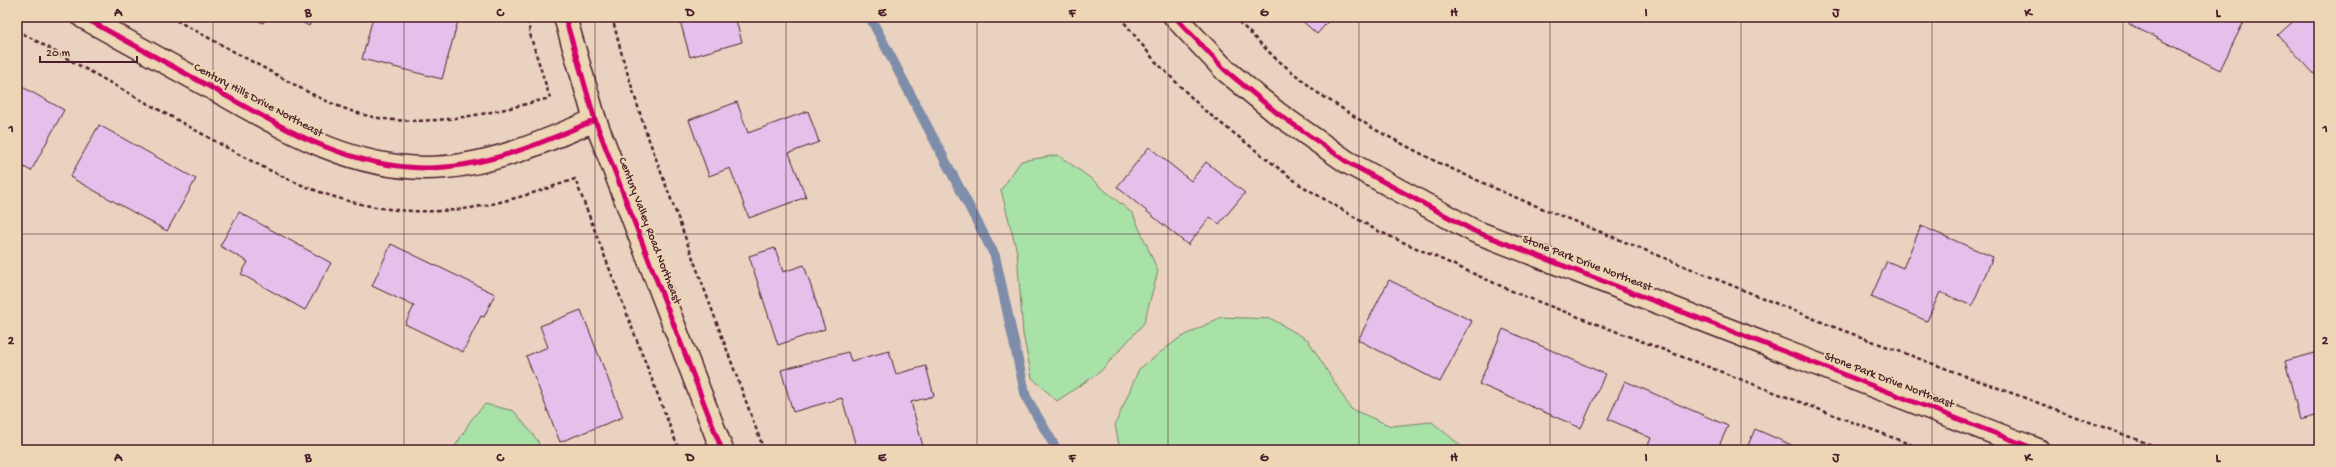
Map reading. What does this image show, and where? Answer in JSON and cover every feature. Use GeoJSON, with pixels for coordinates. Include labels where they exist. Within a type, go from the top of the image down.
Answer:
{"type":"FeatureCollection","features":[{"type":"Feature","properties":{"kind":"street","name":"Century Hills Drive Northeast"},"geometry":{"type":"LineString","coordinates":[[83,17],[301,137],[341,154],[382,164],[426,168],[471,162],[515,153],[595,120]]}},
{"type":"Feature","properties":{"kind":"street","name":"Century Valley Road Northeast"},"geometry":{"type":"LineString","coordinates":[[565,17],[595,120],[722,450]]}},
{"type":"Feature","properties":{"kind":"street","name":"Stone Park Drive Northeast"},"geometry":{"type":"LineString","coordinates":[[1174,17],[1225,70],[1277,113],[1346,162],[1474,231],[2038,450]]}},
{"type":"Feature","properties":{"kind":"path"},"geometry":{"type":"LineString","coordinates":[[170,17],[321,99],[359,113],[394,120],[424,120],[460,118],[494,112],[550,98],[530,38],[527,17]]}},
{"type":"Feature","properties":{"kind":"path"},"geometry":{"type":"LineString","coordinates":[[612,17],[646,130],[764,450]]}},
{"type":"Feature","properties":{"kind":"path"},"geometry":{"type":"LineString","coordinates":[[1234,17],[1274,57],[1318,93],[1374,129],[1437,162],[1512,196],[1834,327],[2165,450]]}},
{"type":"Feature","properties":{"kind":"path"},"geometry":{"type":"LineString","coordinates":[[575,179],[679,450]]}},
{"type":"Feature","properties":{"kind":"green space"},"geometry":{"type":"Polygon","coordinates":[[[1058,155],[1089,177],[1133,214],[1158,271],[1144,323],[1100,372],[1057,401],[1032,378],[1023,334],[1017,252],[1001,190],[1021,161],[1058,155]]]}},
{"type":"Feature","properties":{"kind":"green space"},"geometry":{"type":"Polygon","coordinates":[[[1221,317],[1272,319],[1308,340],[1351,409],[1391,426],[1432,422],[1466,450],[1120,450],[1115,425],[1139,369],[1178,339],[1221,317]]]}},
{"type":"Feature","properties":{"kind":"green space"},"geometry":{"type":"Polygon","coordinates":[[[485,404],[514,411],[538,441],[540,450],[453,450],[471,420],[485,404]]]}},
{"type":"Feature","properties":{"kind":"building"},"geometry":{"type":"Polygon","coordinates":[[[251,17],[266,17],[263,23],[251,17]]]}},
{"type":"Feature","properties":{"kind":"building"},"geometry":{"type":"Polygon","coordinates":[[[292,17],[314,17],[309,26],[292,17]]]}},
{"type":"Feature","properties":{"kind":"building"},"geometry":{"type":"Polygon","coordinates":[[[373,17],[459,17],[442,79],[362,59],[373,17]]]}},
{"type":"Feature","properties":{"kind":"building"},"geometry":{"type":"Polygon","coordinates":[[[679,17],[735,17],[742,42],[690,57],[679,17]]]}},
{"type":"Feature","properties":{"kind":"building"},"geometry":{"type":"Polygon","coordinates":[[[997,17],[1013,17],[1001,24],[997,17]]]}},
{"type":"Feature","properties":{"kind":"building"},"geometry":{"type":"Polygon","coordinates":[[[1298,17],[1332,17],[1317,34],[1298,17]]]}},
{"type":"Feature","properties":{"kind":"building"},"geometry":{"type":"Polygon","coordinates":[[[2132,17],[2241,17],[2245,19],[2220,70],[2129,24],[2132,17]]]}},
{"type":"Feature","properties":{"kind":"building"},"geometry":{"type":"Polygon","coordinates":[[[2298,17],[2319,17],[2319,79],[2278,35],[2298,17]]]}},
{"type":"Feature","properties":{"kind":"building"},"geometry":{"type":"Polygon","coordinates":[[[17,84],[64,110],[31,171],[17,163],[17,84]]]}},
{"type":"Feature","properties":{"kind":"building"},"geometry":{"type":"Polygon","coordinates":[[[737,102],[748,133],[808,111],[819,142],[789,153],[806,197],[749,218],[730,168],[709,176],[689,120],[737,102]]]}},
{"type":"Feature","properties":{"kind":"building"},"geometry":{"type":"Polygon","coordinates":[[[99,125],[196,179],[167,231],[70,177],[99,125]]]}},
{"type":"Feature","properties":{"kind":"building"},"geometry":{"type":"Polygon","coordinates":[[[1149,147],[1191,181],[1206,162],[1245,193],[1219,224],[1210,217],[1188,245],[1117,187],[1149,147]]]}},
{"type":"Feature","properties":{"kind":"building"},"geometry":{"type":"Polygon","coordinates":[[[239,212],[331,263],[305,310],[241,274],[248,262],[220,246],[239,212]]]}},
{"type":"Feature","properties":{"kind":"building"},"geometry":{"type":"Polygon","coordinates":[[[1921,226],[1993,257],[1972,306],[1940,292],[1927,321],[1871,297],[1887,261],[1903,268],[1921,226]]]}},
{"type":"Feature","properties":{"kind":"building"},"geometry":{"type":"Polygon","coordinates":[[[391,244],[495,294],[484,317],[481,316],[463,352],[405,324],[414,306],[372,286],[391,244]]]}},
{"type":"Feature","properties":{"kind":"building"},"geometry":{"type":"Polygon","coordinates":[[[775,248],[783,272],[804,265],[825,329],[778,345],[749,256],[775,248]]]}},
{"type":"Feature","properties":{"kind":"building"},"geometry":{"type":"Polygon","coordinates":[[[1389,280],[1472,321],[1440,382],[1358,340],[1389,280]]]}},
{"type":"Feature","properties":{"kind":"building"},"geometry":{"type":"Polygon","coordinates":[[[581,310],[623,417],[560,442],[526,356],[548,347],[540,326],[581,310]]]}},
{"type":"Feature","properties":{"kind":"building"},"geometry":{"type":"Polygon","coordinates":[[[1503,329],[1605,374],[1581,428],[1479,384],[1503,329]]]}},
{"type":"Feature","properties":{"kind":"building"},"geometry":{"type":"Polygon","coordinates":[[[889,351],[896,374],[926,366],[934,396],[911,402],[924,450],[857,450],[842,398],[793,412],[781,370],[848,352],[851,361],[889,351]]]}},
{"type":"Feature","properties":{"kind":"building"},"geometry":{"type":"Polygon","coordinates":[[[2319,352],[2319,415],[2300,420],[2285,361],[2319,352]]]}},
{"type":"Feature","properties":{"kind":"building"},"geometry":{"type":"Polygon","coordinates":[[[1625,381],[1728,426],[1717,450],[1646,450],[1651,438],[1608,419],[1625,381]]]}},
{"type":"Feature","properties":{"kind":"building"},"geometry":{"type":"Polygon","coordinates":[[[1755,429],[1803,450],[1746,450],[1755,429]]]}},
{"type":"Feature","properties":{"kind":"waterway"},"geometry":{"type":"LineString","coordinates":[[870,17],[995,256],[1026,397],[1057,450]]}},
{"type":"Feature","properties":{"kind":"cycle path"},"geometry":{"type":"LineString","coordinates":[[83,17],[294,133],[344,154],[370,161],[397,166],[425,168],[469,164],[513,153],[595,120]]}},
{"type":"Feature","properties":{"kind":"cycle path"},"geometry":{"type":"LineString","coordinates":[[565,17],[595,120],[722,450]]}},
{"type":"Feature","properties":{"kind":"cycle path"},"geometry":{"type":"LineString","coordinates":[[1175,17],[1225,70],[1277,113],[1347,162],[1474,231],[2038,450]]}}]}
